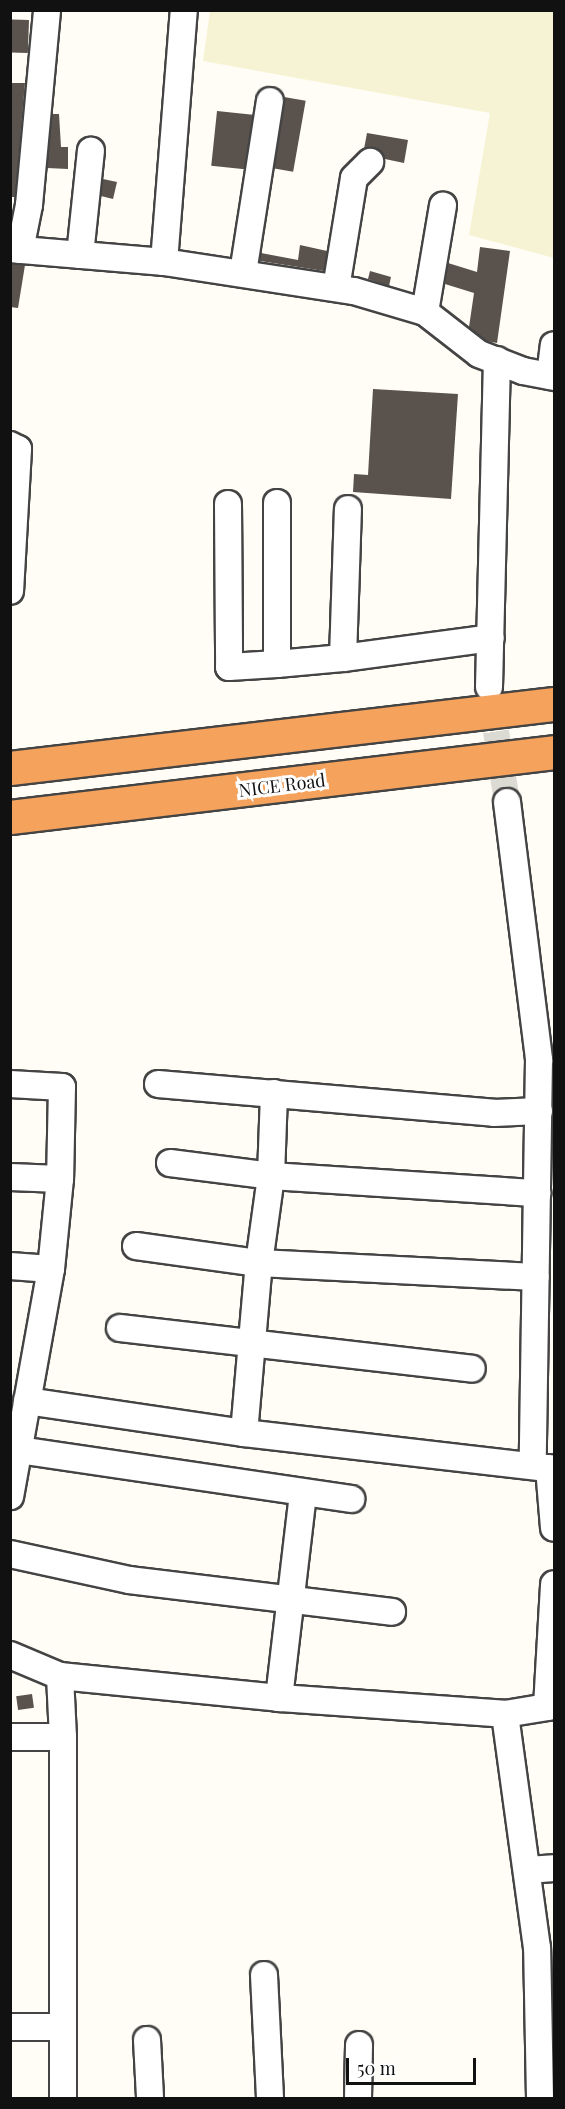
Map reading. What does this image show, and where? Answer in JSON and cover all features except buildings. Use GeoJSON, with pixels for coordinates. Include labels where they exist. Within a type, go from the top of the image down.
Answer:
{"type":"FeatureCollection","features":[{"type":"Feature","properties":{"kind":"highway"},"geometry":{"type":"LineString","coordinates":[[10,768],[555,704]]}},
{"type":"Feature","properties":{"kind":"highway","name":"NICE Road"},"geometry":{"type":"LineString","coordinates":[[10,817],[555,752]]}},
{"type":"Feature","properties":{"kind":"street"},"geometry":{"type":"LineString","coordinates":[[47,10],[29,205],[15,249],[164,262],[336,288],[425,312],[479,354],[552,376],[555,345]]}},
{"type":"Feature","properties":{"kind":"street"},"geometry":{"type":"LineString","coordinates":[[164,262],[184,10]]}},
{"type":"Feature","properties":{"kind":"street"},"geometry":{"type":"LineString","coordinates":[[243,273],[270,101]]}},
{"type":"Feature","properties":{"kind":"street"},"geometry":{"type":"LineString","coordinates":[[80,255],[92,151]]}},
{"type":"Feature","properties":{"kind":"street"},"geometry":{"type":"LineString","coordinates":[[336,288],[354,178],[370,162]]}},
{"type":"Feature","properties":{"kind":"street"},"geometry":{"type":"LineString","coordinates":[[425,312],[443,206]]}},
{"type":"Feature","properties":{"kind":"street"},"geometry":{"type":"LineString","coordinates":[[489,687],[496,360]]}},
{"type":"Feature","properties":{"kind":"street"},"geometry":{"type":"LineString","coordinates":[[10,445],[18,449],[10,591]]}},
{"type":"Feature","properties":{"kind":"street"},"geometry":{"type":"LineString","coordinates":[[277,503],[277,664]]}},
{"type":"Feature","properties":{"kind":"street"},"geometry":{"type":"LineString","coordinates":[[228,504],[229,668],[344,658],[491,638]]}},
{"type":"Feature","properties":{"kind":"street"},"geometry":{"type":"LineString","coordinates":[[344,658],[348,509]]}},
{"type":"Feature","properties":{"kind":"street"},"geometry":{"type":"LineString","coordinates":[[507,802],[547,1058],[538,1111],[536,1277],[545,1467],[555,1528]]}},
{"type":"Feature","properties":{"kind":"street"},"geometry":{"type":"LineString","coordinates":[[10,1084],[62,1087],[60,1179],[51,1269],[10,1496]]}},
{"type":"Feature","properties":{"kind":"street"},"geometry":{"type":"LineString","coordinates":[[158,1084],[494,1113],[538,1111]]}},
{"type":"Feature","properties":{"kind":"street"},"geometry":{"type":"LineString","coordinates":[[244,1433],[259,1263],[271,1176],[274,1093]]}},
{"type":"Feature","properties":{"kind":"street"},"geometry":{"type":"LineString","coordinates":[[170,1163],[271,1176],[537,1193]]}},
{"type":"Feature","properties":{"kind":"street"},"geometry":{"type":"LineString","coordinates":[[10,1177],[60,1179]]}},
{"type":"Feature","properties":{"kind":"street"},"geometry":{"type":"LineString","coordinates":[[136,1246],[259,1263],[536,1277]]}},
{"type":"Feature","properties":{"kind":"street"},"geometry":{"type":"LineString","coordinates":[[10,1266],[51,1269]]}},
{"type":"Feature","properties":{"kind":"street"},"geometry":{"type":"LineString","coordinates":[[120,1328],[472,1370]]}},
{"type":"Feature","properties":{"kind":"street"},"geometry":{"type":"LineString","coordinates":[[27,1401],[244,1433],[545,1467]]}},
{"type":"Feature","properties":{"kind":"street"},"geometry":{"type":"LineString","coordinates":[[19,1450],[303,1495],[351,1499]]}},
{"type":"Feature","properties":{"kind":"street"},"geometry":{"type":"LineString","coordinates":[[279,1698],[303,1495]]}},
{"type":"Feature","properties":{"kind":"street"},"geometry":{"type":"LineString","coordinates":[[10,1554],[129,1580],[392,1612]]}},
{"type":"Feature","properties":{"kind":"street"},"geometry":{"type":"LineString","coordinates":[[10,1655],[60,1676],[279,1698],[505,1714],[551,1707],[555,1584]]}},
{"type":"Feature","properties":{"kind":"street"},"geometry":{"type":"LineString","coordinates":[[60,1676],[63,1737],[63,2098]]}},
{"type":"Feature","properties":{"kind":"street"},"geometry":{"type":"LineString","coordinates":[[505,1714],[527,1870],[546,1948],[547,2033],[540,2098]]}},
{"type":"Feature","properties":{"kind":"street"},"geometry":{"type":"LineString","coordinates":[[10,1737],[63,1737]]}},
{"type":"Feature","properties":{"kind":"street"},"geometry":{"type":"LineString","coordinates":[[527,1870],[555,1868]]}},
{"type":"Feature","properties":{"kind":"street"},"geometry":{"type":"LineString","coordinates":[[264,1975],[270,2098]]}},
{"type":"Feature","properties":{"kind":"street"},"geometry":{"type":"LineString","coordinates":[[10,2027],[63,2027]]}},
{"type":"Feature","properties":{"kind":"street"},"geometry":{"type":"LineString","coordinates":[[147,2040],[150,2098]]}},
{"type":"Feature","properties":{"kind":"street"},"geometry":{"type":"LineString","coordinates":[[358,2098],[359,2045]]}},
{"type":"Feature","properties":{"kind":"shaded area"},"geometry":{"type":"Polygon","coordinates":[[[210,11],[554,11],[554,258],[469,235],[490,113],[203,61],[210,11]]]}},
{"type":"Feature","properties":{"kind":"tunnel"},"geometry":{"type":"LineString","coordinates":[[490,693],[507,802]]}}]}
